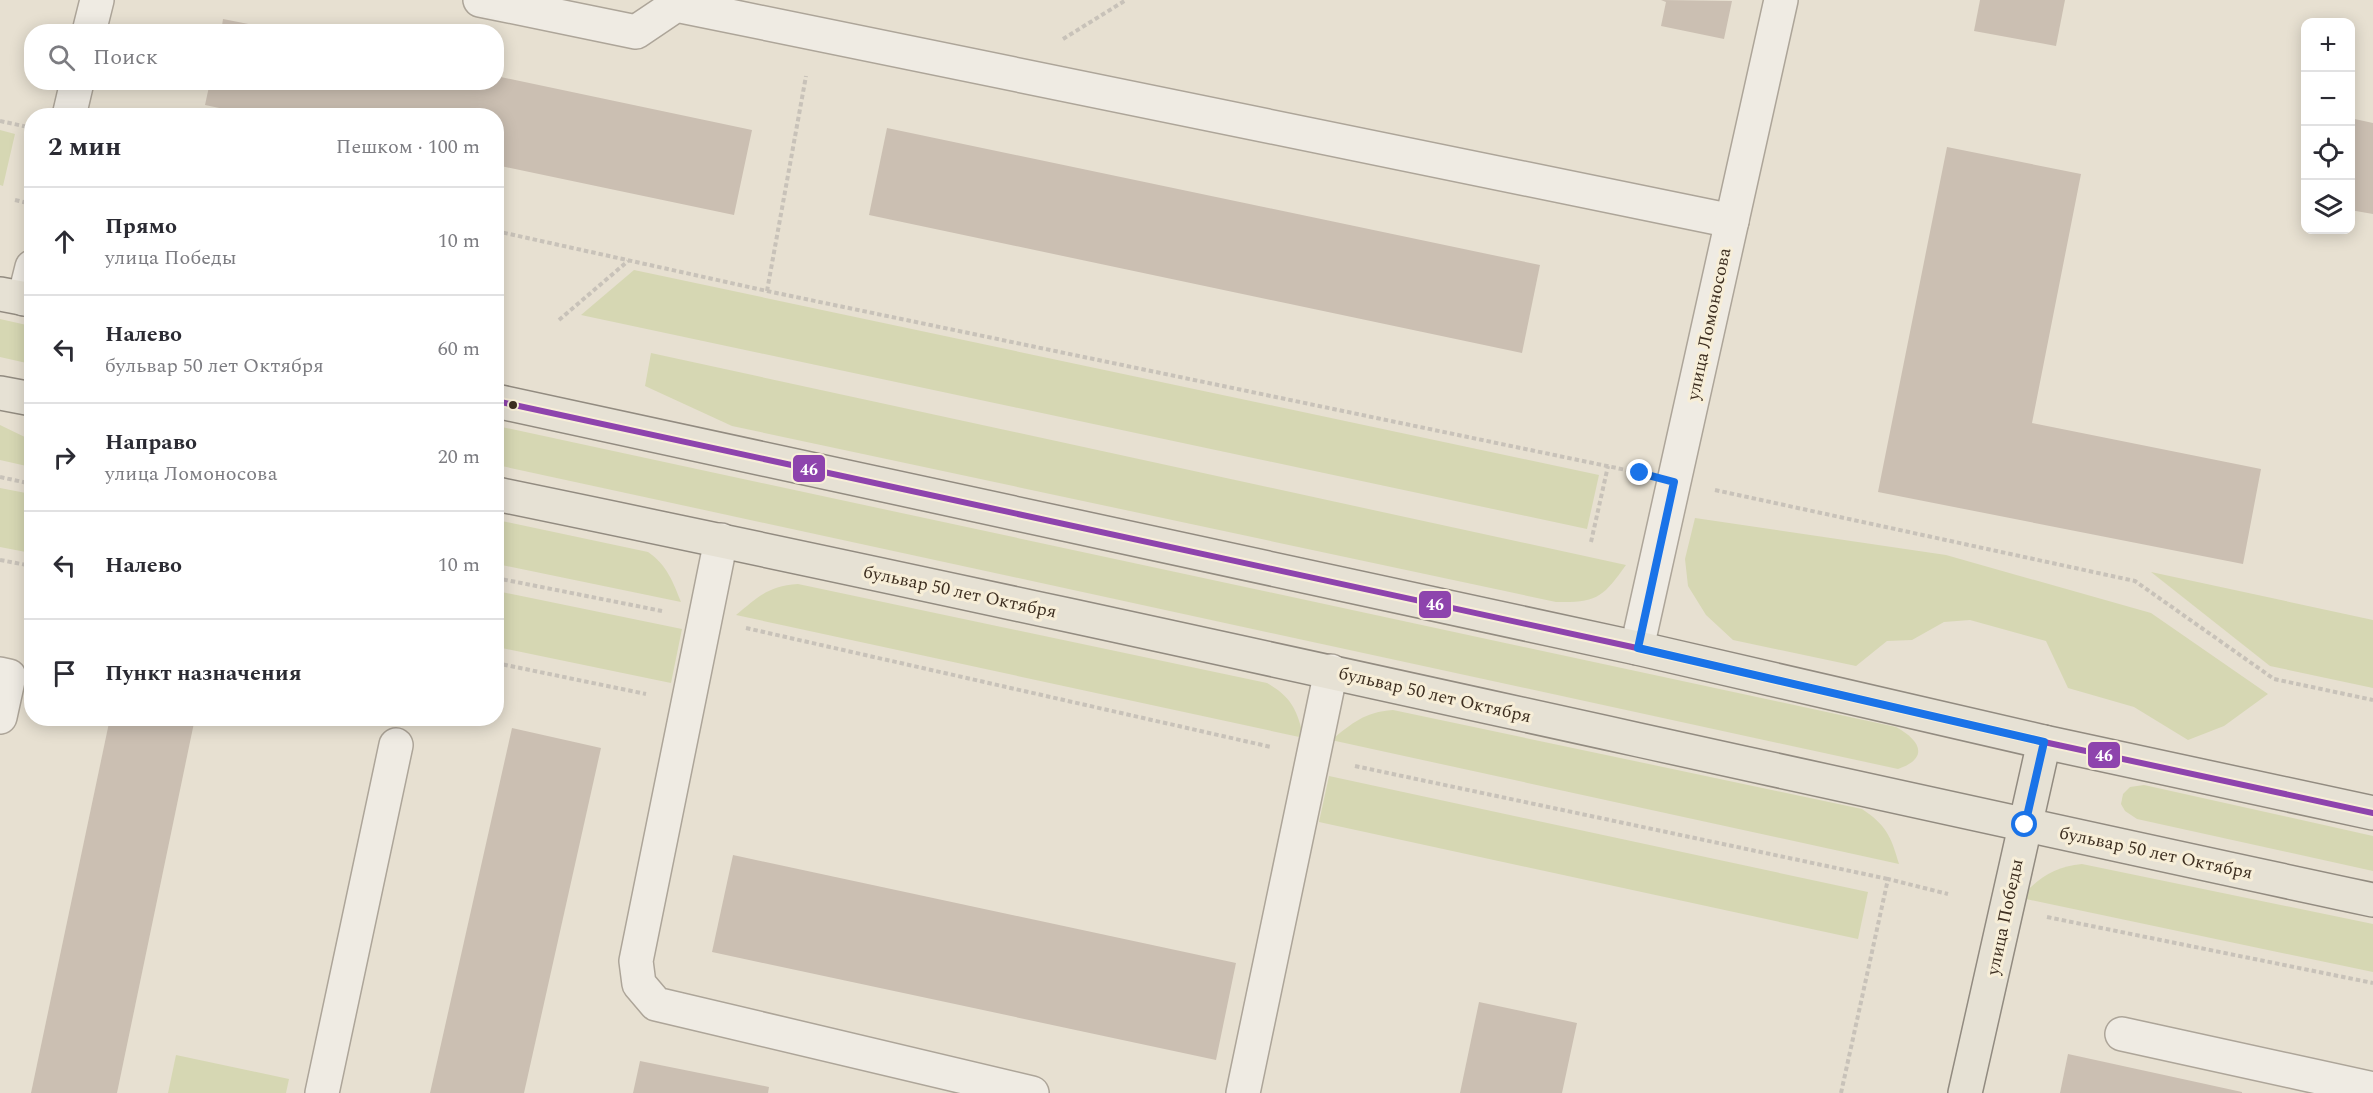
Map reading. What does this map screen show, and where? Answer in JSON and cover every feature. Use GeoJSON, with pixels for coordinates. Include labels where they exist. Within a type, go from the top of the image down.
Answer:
{"type":"FeatureCollection","features":[{"type":"Feature","properties":{"kind":"main road"},"geometry":{"type":"LineString","coordinates":[[0,393],[24,398]]}},
{"type":"Feature","properties":{"kind":"main road"},"geometry":{"type":"LineString","coordinates":[[504,403],[1638,648],[2044,742],[2373,813]]}},
{"type":"Feature","properties":{"kind":"main road","name":"бульвар 50 лет Октября"},"geometry":{"type":"LineString","coordinates":[[504,496],[1331,671],[2373,900]]}},
{"type":"Feature","properties":{"kind":"main road","name":"улица Победы"},"geometry":{"type":"LineString","coordinates":[[1965,1093],[2044,742]]}},
{"type":"Feature","properties":{"kind":"street"},"geometry":{"type":"LineString","coordinates":[[91,24],[97,0]]}},
{"type":"Feature","properties":{"kind":"street"},"geometry":{"type":"LineString","coordinates":[[480,0],[636,32],[676,3],[813,34],[1732,221]]}},
{"type":"Feature","properties":{"kind":"street","name":"улица Ломоносова"},"geometry":{"type":"LineString","coordinates":[[1638,648],[1781,0]]}},
{"type":"Feature","properties":{"kind":"street"},"geometry":{"type":"LineString","coordinates":[[71,108],[75,90]]}},
{"type":"Feature","properties":{"kind":"street"},"geometry":{"type":"LineString","coordinates":[[721,540],[636,961],[639,984],[656,1004],[1032,1093]]}},
{"type":"Feature","properties":{"kind":"street"},"geometry":{"type":"LineString","coordinates":[[1243,1093],[1315,757],[1331,671]]}},
{"type":"Feature","properties":{"kind":"street"},"geometry":{"type":"LineString","coordinates":[[0,674],[9,676],[0,717]]}},
{"type":"Feature","properties":{"kind":"street"},"geometry":{"type":"LineString","coordinates":[[322,1093],[396,745]]}},
{"type":"Feature","properties":{"kind":"street"},"geometry":{"type":"LineString","coordinates":[[2122,1034],[2373,1089]]}},
{"type":"Feature","properties":{"kind":"path"},"geometry":{"type":"LineString","coordinates":[[1009,73],[1126,0]]}},
{"type":"Feature","properties":{"kind":"path"},"geometry":{"type":"LineString","coordinates":[[767,291],[813,34]]}},
{"type":"Feature","properties":{"kind":"path"},"geometry":{"type":"LineString","coordinates":[[0,121],[24,126]]}},
{"type":"Feature","properties":{"kind":"path"},"geometry":{"type":"LineString","coordinates":[[15,200],[24,202]]}},
{"type":"Feature","properties":{"kind":"path"},"geometry":{"type":"LineString","coordinates":[[504,233],[767,291],[1608,466],[2135,581],[2274,679],[2373,700]]}},
{"type":"Feature","properties":{"kind":"path"},"geometry":{"type":"LineString","coordinates":[[560,320],[628,261]]}},
{"type":"Feature","properties":{"kind":"path"},"geometry":{"type":"LineString","coordinates":[[1591,542],[1608,466]]}},
{"type":"Feature","properties":{"kind":"path"},"geometry":{"type":"LineString","coordinates":[[0,477],[24,482]]}},
{"type":"Feature","properties":{"kind":"path"},"geometry":{"type":"LineString","coordinates":[[0,560],[24,564]]}},
{"type":"Feature","properties":{"kind":"path"},"geometry":{"type":"LineString","coordinates":[[504,580],[706,620],[1315,757],[1888,879],[1948,894]]}},
{"type":"Feature","properties":{"kind":"path"},"geometry":{"type":"LineString","coordinates":[[504,665],[689,703]]}},
{"type":"Feature","properties":{"kind":"path"},"geometry":{"type":"LineString","coordinates":[[1841,1093],[1888,879]]}},
{"type":"Feature","properties":{"kind":"path"},"geometry":{"type":"LineString","coordinates":[[2046,917],[2373,983]]}},
{"type":"Feature","properties":{"kind":"green space"},"geometry":{"type":"Polygon","coordinates":[[[0,130],[15,134],[3,186],[0,185],[0,130]]]}},
{"type":"Feature","properties":{"kind":"green space"},"geometry":{"type":"Polygon","coordinates":[[[634,270],[1599,475],[1587,529],[581,315],[634,270]]]}},
{"type":"Feature","properties":{"kind":"green space"},"geometry":{"type":"Polygon","coordinates":[[[0,319],[24,324],[24,362],[0,357],[0,319]]]}},
{"type":"Feature","properties":{"kind":"green space"},"geometry":{"type":"Polygon","coordinates":[[[651,353],[1626,565],[1605,591],[1598,596],[1581,601],[1556,602],[732,426],[645,386],[651,353]]]}},
{"type":"Feature","properties":{"kind":"green space"},"geometry":{"type":"Polygon","coordinates":[[[0,425],[24,437],[24,465],[0,460],[0,425]]]}},
{"type":"Feature","properties":{"kind":"green space"},"geometry":{"type":"Polygon","coordinates":[[[504,428],[1896,727],[1916,743],[1918,749],[1915,760],[1898,769],[504,467],[504,428]]]}},
{"type":"Feature","properties":{"kind":"green space"},"geometry":{"type":"Polygon","coordinates":[[[0,488],[24,493],[24,552],[0,547],[0,488]]]}},
{"type":"Feature","properties":{"kind":"green space"},"geometry":{"type":"Polygon","coordinates":[[[1695,518],[1946,555],[2151,613],[2268,694],[2224,726],[2188,740],[2134,707],[2068,688],[2046,641],[1970,620],[1944,622],[1912,640],[1887,641],[1856,666],[1733,640],[1706,615],[1688,586],[1685,559],[1695,518]]]}},
{"type":"Feature","properties":{"kind":"green space"},"geometry":{"type":"Polygon","coordinates":[[[504,521],[648,552],[665,568],[681,602],[504,565],[504,521]]]}},
{"type":"Feature","properties":{"kind":"green space"},"geometry":{"type":"Polygon","coordinates":[[[2151,572],[2373,620],[2373,688],[2270,666],[2151,572]]]}},
{"type":"Feature","properties":{"kind":"green space"},"geometry":{"type":"Polygon","coordinates":[[[798,584],[1267,683],[1283,694],[1293,706],[1304,738],[736,615],[771,590],[798,584]]]}},
{"type":"Feature","properties":{"kind":"green space"},"geometry":{"type":"Polygon","coordinates":[[[504,592],[682,629],[671,683],[504,648],[504,592]]]}},
{"type":"Feature","properties":{"kind":"green space"},"geometry":{"type":"Polygon","coordinates":[[[1393,710],[1862,809],[1882,826],[1893,846],[1899,864],[1331,740],[1366,716],[1393,710]]]}},
{"type":"Feature","properties":{"kind":"green space"},"geometry":{"type":"Polygon","coordinates":[[[1329,776],[1868,892],[1858,939],[1319,822],[1329,776]]]}},
{"type":"Feature","properties":{"kind":"green space"},"geometry":{"type":"Polygon","coordinates":[[[2144,785],[2373,836],[2373,871],[2137,819],[2125,811],[2121,804],[2123,794],[2130,787],[2144,785]]]}},
{"type":"Feature","properties":{"kind":"green space"},"geometry":{"type":"Polygon","coordinates":[[[2082,864],[2373,924],[2373,972],[2021,898],[2034,884],[2048,874],[2082,864]]]}},
{"type":"Feature","properties":{"kind":"green space"},"geometry":{"type":"Polygon","coordinates":[[[176,1055],[289,1079],[286,1093],[168,1093],[176,1055]]]}},
{"type":"Feature","properties":{"kind":"building"},"geometry":{"type":"Polygon","coordinates":[[[1661,0],[1732,1],[1724,39],[1661,26],[1666,2],[1661,0]]]}},
{"type":"Feature","properties":{"kind":"building"},"geometry":{"type":"Polygon","coordinates":[[[1980,0],[2065,0],[2056,46],[1974,31],[1980,0]]]}},
{"type":"Feature","properties":{"kind":"building"},"geometry":{"type":"Polygon","coordinates":[[[223,19],[248,24],[222,24],[223,19]]]}},
{"type":"Feature","properties":{"kind":"building"},"geometry":{"type":"Polygon","coordinates":[[[504,78],[752,130],[734,215],[504,167],[504,108],[219,108],[205,105],[208,90],[504,90],[504,78]]]}},
{"type":"Feature","properties":{"kind":"building"},"geometry":{"type":"Polygon","coordinates":[[[2355,119],[2373,123],[2373,214],[2355,211],[2355,119]]]}},
{"type":"Feature","properties":{"kind":"building"},"geometry":{"type":"Polygon","coordinates":[[[887,128],[1540,265],[1522,353],[869,215],[887,128]]]}},
{"type":"Feature","properties":{"kind":"building"},"geometry":{"type":"Polygon","coordinates":[[[1947,147],[2081,174],[2032,423],[2261,469],[2243,564],[1878,492],[1947,147]]]}},
{"type":"Feature","properties":{"kind":"building"},"geometry":{"type":"Polygon","coordinates":[[[108,726],[193,726],[117,1093],[31,1093],[108,726]]]}},
{"type":"Feature","properties":{"kind":"building"},"geometry":{"type":"Polygon","coordinates":[[[512,728],[601,748],[524,1093],[430,1093],[512,728]]]}},
{"type":"Feature","properties":{"kind":"building"},"geometry":{"type":"Polygon","coordinates":[[[733,855],[1236,963],[1216,1060],[712,952],[733,855]]]}},
{"type":"Feature","properties":{"kind":"building"},"geometry":{"type":"Polygon","coordinates":[[[1479,1002],[1577,1023],[1562,1093],[1460,1093],[1479,1002]]]}},
{"type":"Feature","properties":{"kind":"building"},"geometry":{"type":"Polygon","coordinates":[[[2068,1054],[2242,1092],[2242,1093],[2060,1093],[2068,1054]]]}},
{"type":"Feature","properties":{"kind":"building"},"geometry":{"type":"Polygon","coordinates":[[[640,1061],[769,1087],[768,1093],[633,1093],[640,1061]]]}},
{"type":"Feature","properties":{"kind":"transit line","name":"46"},"geometry":{"type":"LineString","coordinates":[[504,403],[1637,648],[2044,742],[2373,813]]}},
{"type":"Feature","properties":{"kind":"route"},"geometry":{"type":"LineString","coordinates":[[1640,473],[1674,482],[1638,648],[2044,742],[2025,825]]}}]}
